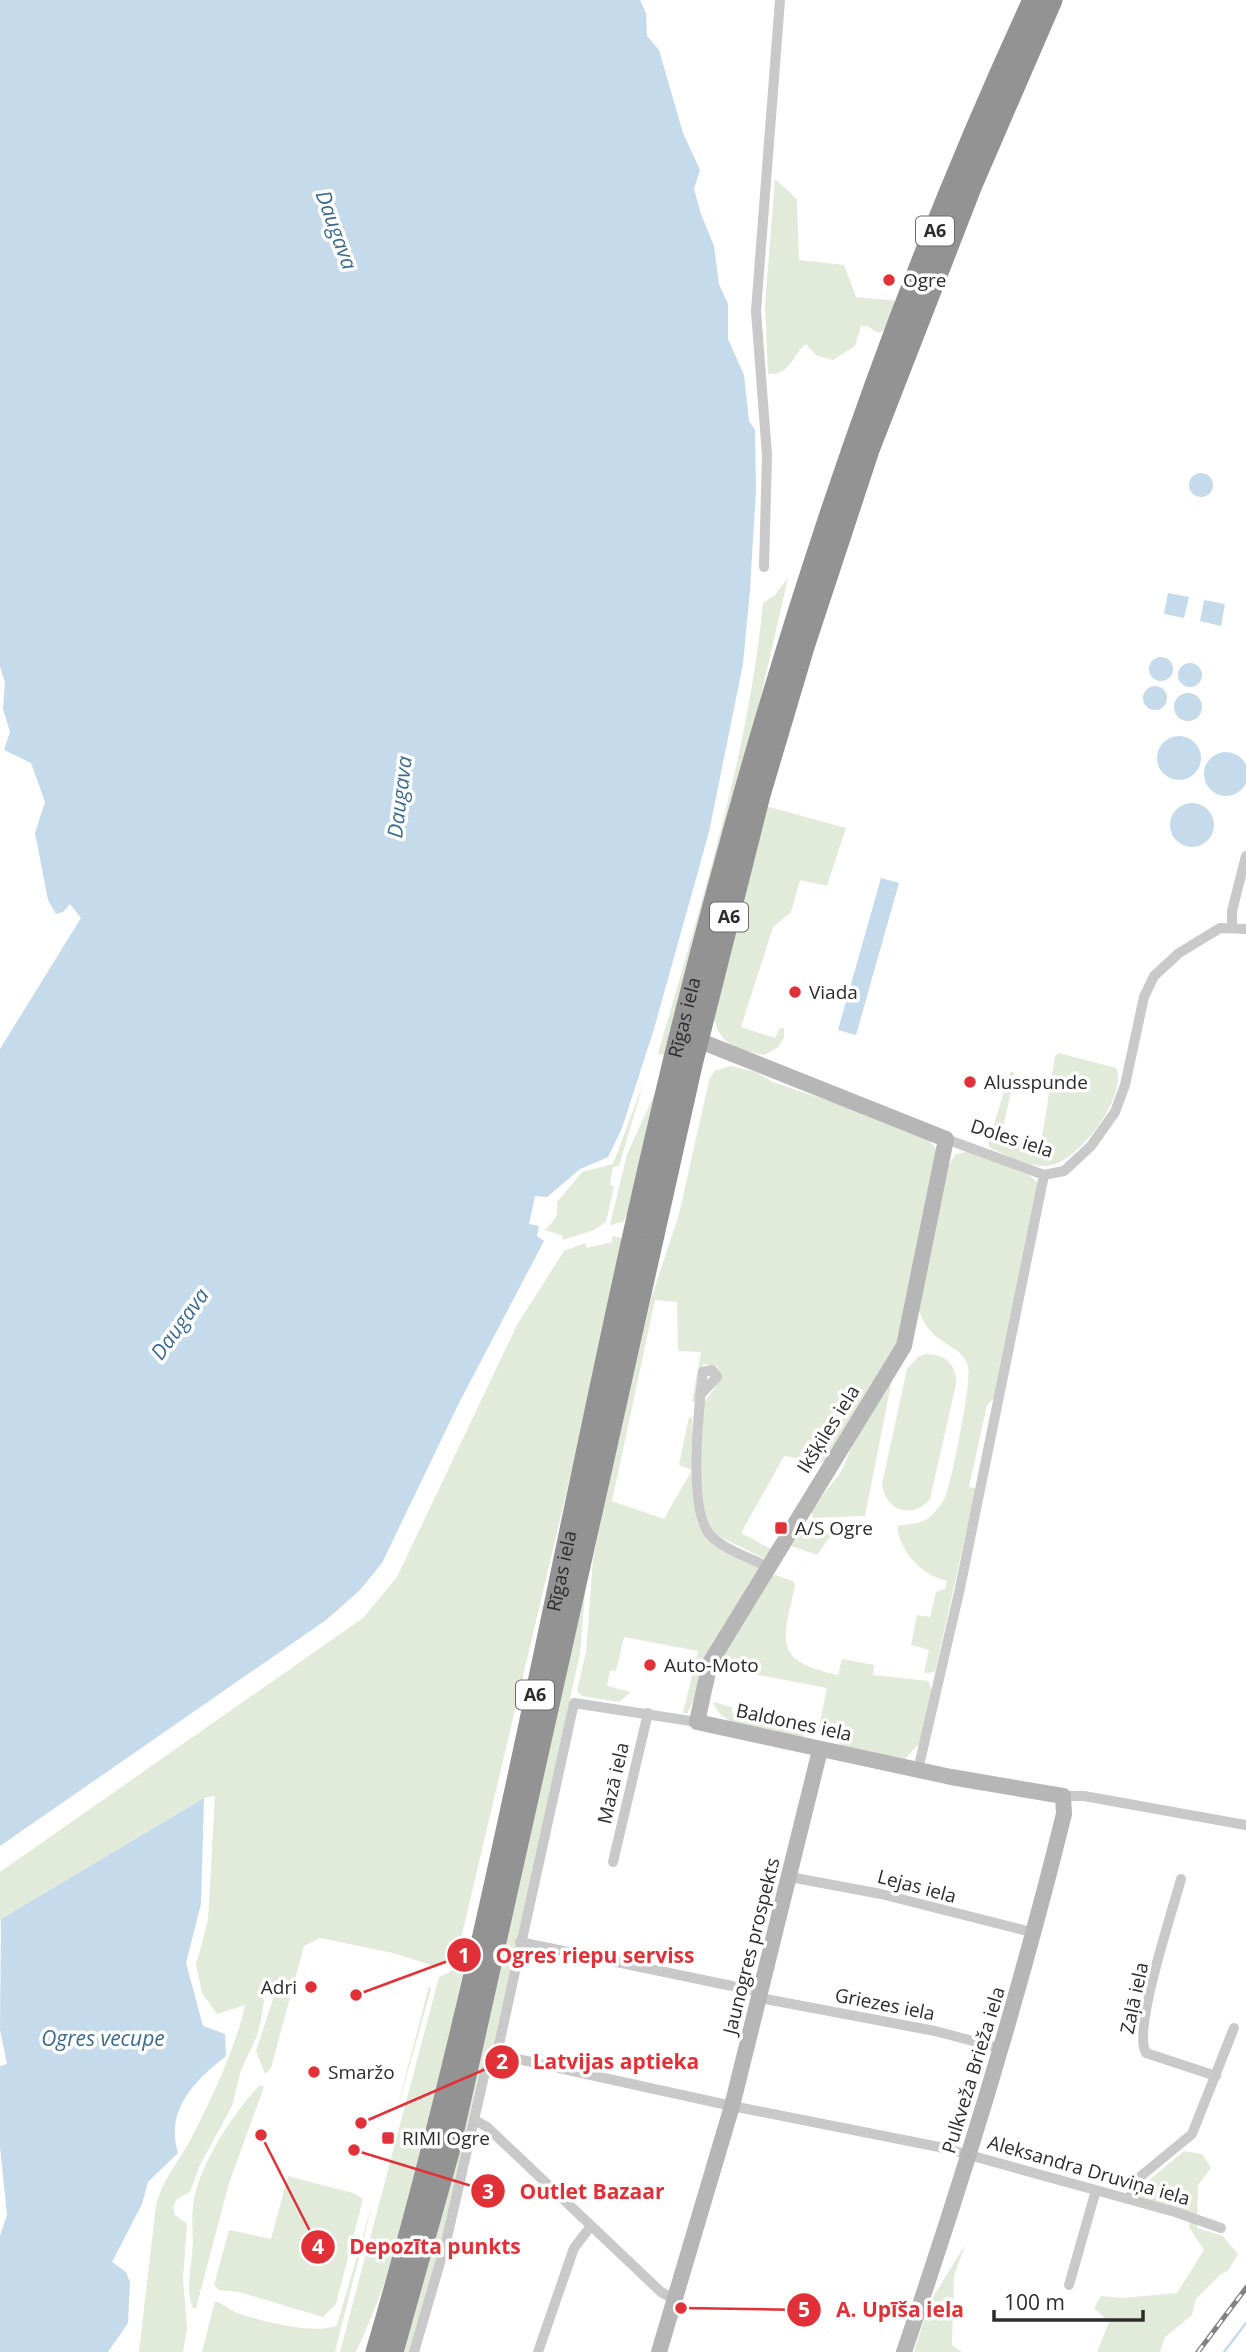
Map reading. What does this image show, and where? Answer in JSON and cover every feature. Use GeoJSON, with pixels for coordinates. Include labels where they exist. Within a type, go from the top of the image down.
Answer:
{"type":"FeatureCollection","features":[{"type":"Feature","properties":{"kind":"highway","name":"A6"},"geometry":{"type":"LineString","coordinates":[[752,791],[804,591],[871,394],[958,176],[1033,0]]}},
{"type":"Feature","properties":{"kind":"highway","name":"A6"},"geometry":{"type":"LineString","coordinates":[[752,791],[804,647],[869,450],[972,186],[1052,0]]}},
{"type":"Feature","properties":{"kind":"highway","name":"Rīgas iela"},"geometry":{"type":"LineString","coordinates":[[376,2352],[432,2152],[690,1037],[752,791]]}},
{"type":"Feature","properties":{"kind":"highway","name":"Rīgas iela"},"geometry":{"type":"LineString","coordinates":[[393,2352],[449,2152],[690,1037]]}},
{"type":"Feature","properties":{"kind":"street"},"geometry":{"type":"LineString","coordinates":[[764,567],[766,455],[756,311],[780,0]]}},
{"type":"Feature","properties":{"kind":"street"},"geometry":{"type":"LineString","coordinates":[[1246,856],[1232,911],[1232,927],[1246,929]]}},
{"type":"Feature","properties":{"kind":"street","name":"Doles iela"},"geometry":{"type":"LineString","coordinates":[[690,1037],[1044,1175],[1064,1171],[1108,1125],[1115,1112],[1125,1085],[1144,997],[1154,976],[1164,964],[1210,934],[1220,928],[1232,927]]}},
{"type":"Feature","properties":{"kind":"street","name":"Ikšķiles iela"},"geometry":{"type":"LineString","coordinates":[[696,1722],[710,1663],[904,1346],[946,1139]]}},
{"type":"Feature","properties":{"kind":"street"},"geometry":{"type":"LineString","coordinates":[[918,1770],[960,1588],[1044,1175]]}},
{"type":"Feature","properties":{"kind":"street"},"geometry":{"type":"LineString","coordinates":[[700,1395],[697,1430],[701,1522],[718,1542],[768,1567]]}},
{"type":"Feature","properties":{"kind":"street","name":"Baldones iela"},"geometry":{"type":"LineString","coordinates":[[520,1942],[574,1703],[696,1722],[918,1770],[1246,1825]]}},
{"type":"Feature","properties":{"kind":"street","name":"Mazā iela"},"geometry":{"type":"LineString","coordinates":[[613,1862],[648,1713]]}},
{"type":"Feature","properties":{"kind":"street","name":"Jaunogres prospekts"},"geometry":{"type":"LineString","coordinates":[[659,2352],[732,2106],[820,1750]]}},
{"type":"Feature","properties":{"kind":"street","name":"Pulkveža Brieža iela"},"geometry":{"type":"LineString","coordinates":[[904,2352],[1003,2049],[1064,1814],[1063,1796]]}},
{"type":"Feature","properties":{"kind":"street","name":"Lejas iela"},"geometry":{"type":"LineString","coordinates":[[790,1877],[881,1894],[1035,1933]]}},
{"type":"Feature","properties":{"kind":"street","name":"Zaļā iela"},"geometry":{"type":"LineString","coordinates":[[1181,1879],[1145,2010],[1141,2045],[1146,2053],[1216,2076]]}},
{"type":"Feature","properties":{"kind":"street"},"geometry":{"type":"LineString","coordinates":[[414,2352],[446,2242],[485,2072],[495,2054],[520,1942]]}},
{"type":"Feature","properties":{"kind":"street","name":"Griezes iela"},"geometry":{"type":"LineString","coordinates":[[520,1942],[935,2031],[1003,2049]]}},
{"type":"Feature","properties":{"kind":"street"},"geometry":{"type":"LineString","coordinates":[[1129,2199],[1141,2176],[1192,2134],[1234,2028]]}},
{"type":"Feature","properties":{"kind":"street","name":"Aleksandra Druviņa iela"},"geometry":{"type":"LineString","coordinates":[[495,2054],[970,2155],[1129,2199],[1221,2228]]}},
{"type":"Feature","properties":{"kind":"street"},"geometry":{"type":"LineString","coordinates":[[475,2120],[487,2127],[661,2291],[674,2299]]}},
{"type":"Feature","properties":{"kind":"street"},"geometry":{"type":"LineString","coordinates":[[1069,2285],[1096,2190]]}},
{"type":"Feature","properties":{"kind":"street"},"geometry":{"type":"LineString","coordinates":[[538,2352],[574,2248],[590,2225]]}},
{"type":"Feature","properties":{"kind":"green space"},"geometry":{"type":"Polygon","coordinates":[[[775,179],[797,199],[799,260],[844,265],[856,297],[897,301],[891,320],[883,331],[878,333],[867,326],[861,326],[855,346],[833,360],[817,356],[806,344],[786,368],[768,374],[765,305],[775,179]]]}},
{"type":"Feature","properties":{"kind":"green space"},"geometry":{"type":"Polygon","coordinates":[[[788,578],[752,735],[668,1055],[658,1054],[721,831],[746,718],[763,603],[775,595],[788,578]]]}},
{"type":"Feature","properties":{"kind":"green space"},"geometry":{"type":"Polygon","coordinates":[[[765,806],[846,828],[827,886],[800,880],[791,912],[773,927],[741,1027],[775,1038],[780,1028],[784,1028],[784,1038],[777,1048],[764,1055],[743,1050],[728,1042],[717,1029],[713,1009],[765,806]]]}},
{"type":"Feature","properties":{"kind":"green space"},"geometry":{"type":"Polygon","coordinates":[[[1059,1053],[1116,1068],[1118,1080],[1115,1094],[1099,1125],[1075,1151],[1052,1165],[1028,1164],[990,1148],[988,1144],[1010,1072],[1014,1072],[1014,1079],[1001,1136],[1036,1148],[1041,1144],[1055,1056],[1059,1053]]]}},
{"type":"Feature","properties":{"kind":"green space"},"geometry":{"type":"Polygon","coordinates":[[[731,1066],[756,1072],[773,1082],[924,1133],[936,1149],[938,1160],[900,1339],[825,1463],[784,1456],[741,1533],[771,1549],[765,1559],[710,1532],[701,1488],[698,1437],[702,1409],[717,1384],[719,1373],[717,1366],[703,1364],[695,1402],[692,1402],[701,1352],[678,1351],[677,1302],[655,1300],[612,1501],[664,1519],[692,1470],[679,1465],[689,1417],[692,1418],[698,1524],[712,1542],[756,1564],[759,1570],[700,1667],[696,1695],[687,1714],[683,1713],[698,1651],[624,1637],[616,1671],[610,1670],[607,1686],[631,1692],[619,1702],[582,1696],[577,1691],[586,1652],[593,1560],[651,1299],[679,1214],[709,1081],[714,1071],[731,1066]]]}},
{"type":"Feature","properties":{"kind":"green space"},"geometry":{"type":"Polygon","coordinates":[[[662,1078],[650,1113],[627,1215],[623,1222],[610,1225],[627,1154],[662,1078]]]}},
{"type":"Feature","properties":{"kind":"green space"},"geometry":{"type":"Polygon","coordinates":[[[644,1081],[619,1166],[613,1167],[610,1185],[614,1186],[606,1222],[594,1230],[563,1240],[563,1236],[545,1230],[556,1215],[557,1202],[582,1172],[613,1164],[644,1081]]]}},
{"type":"Feature","properties":{"kind":"green space"},"geometry":{"type":"Polygon","coordinates":[[[968,1151],[1029,1175],[1039,1184],[996,1396],[987,1405],[969,1487],[976,1488],[935,1672],[924,1673],[929,1650],[911,1645],[917,1615],[930,1617],[936,1592],[945,1589],[947,1581],[928,1573],[913,1561],[903,1545],[897,1526],[929,1518],[944,1500],[961,1431],[968,1366],[958,1352],[929,1330],[918,1307],[947,1168],[955,1155],[968,1151]]]}},
{"type":"Feature","properties":{"kind":"green space"},"geometry":{"type":"Polygon","coordinates":[[[612,1236],[622,1238],[622,1257],[459,1947],[437,1967],[393,1953],[320,1938],[304,1946],[271,2068],[265,2074],[256,2051],[277,1987],[270,1981],[260,1986],[264,2001],[261,2019],[257,2036],[241,2070],[232,2106],[200,2165],[190,2192],[177,2199],[173,2207],[175,2215],[187,2224],[183,2279],[187,2328],[183,2352],[139,2352],[156,2205],[163,2186],[191,2139],[214,2091],[236,2038],[245,2005],[217,2014],[202,1993],[196,1965],[208,1920],[215,1796],[204,1798],[1,1919],[0,1925],[0,1872],[363,1618],[397,1577],[517,1325],[564,1251],[585,1243],[587,1248],[612,1242],[612,1236]]]}},
{"type":"Feature","properties":{"kind":"green space"},"geometry":{"type":"Polygon","coordinates":[[[925,1354],[944,1358],[952,1366],[956,1384],[930,1499],[908,1511],[901,1510],[888,1501],[882,1484],[907,1369],[918,1357],[925,1354]]]}},
{"type":"Feature","properties":{"kind":"green space"},"geometry":{"type":"Polygon","coordinates":[[[893,1374],[865,1516],[813,1518],[811,1510],[841,1472],[857,1435],[893,1374]]]}},
{"type":"Feature","properties":{"kind":"green space"},"geometry":{"type":"Polygon","coordinates":[[[861,1527],[853,1538],[830,1537],[817,1555],[791,1546],[804,1529],[861,1527]]]}},
{"type":"Feature","properties":{"kind":"green space"},"geometry":{"type":"Polygon","coordinates":[[[588,1558],[580,1653],[494,2045],[411,2352],[400,2352],[588,1558]]]}},
{"type":"Feature","properties":{"kind":"green space"},"geometry":{"type":"Polygon","coordinates":[[[775,1575],[793,1581],[795,1586],[787,1622],[787,1647],[792,1656],[802,1663],[838,1675],[842,1659],[874,1665],[873,1675],[928,1681],[932,1690],[920,1743],[903,1761],[841,1748],[838,1738],[818,1731],[827,1688],[715,1667],[775,1575]]]}},
{"type":"Feature","properties":{"kind":"green space"},"geometry":{"type":"Polygon","coordinates":[[[713,1702],[732,1707],[732,1713],[805,1728],[803,1739],[739,1726],[719,1712],[713,1702]]]}},
{"type":"Feature","properties":{"kind":"green space"},"geometry":{"type":"Polygon","coordinates":[[[468,1949],[423,2154],[394,2255],[356,2352],[340,2352],[439,1977],[450,1972],[468,1949]]]}},
{"type":"Feature","properties":{"kind":"green space"},"geometry":{"type":"Polygon","coordinates":[[[429,1986],[431,1989],[394,2121],[429,1986]]]}},
{"type":"Feature","properties":{"kind":"green space"},"geometry":{"type":"Polygon","coordinates":[[[260,2085],[264,2087],[229,2183],[196,2308],[193,2308],[189,2282],[193,2249],[192,2212],[196,2191],[218,2141],[260,2085]]]}},
{"type":"Feature","properties":{"kind":"green space"},"geometry":{"type":"Polygon","coordinates":[[[1184,2151],[1202,2154],[1211,2168],[1198,2185],[1197,2228],[1223,2236],[1238,2254],[1228,2271],[1221,2274],[1196,2299],[1192,2315],[1165,2337],[1160,2352],[1097,2352],[1109,2322],[1094,2308],[1101,2296],[1123,2298],[1177,2293],[1204,2250],[1189,2227],[1191,2213],[1136,2198],[1147,2182],[1184,2151]]]}},
{"type":"Feature","properties":{"kind":"green space"},"geometry":{"type":"Polygon","coordinates":[[[288,2176],[353,2193],[363,2199],[336,2304],[323,2317],[239,2292],[219,2290],[214,2285],[229,2230],[271,2239],[288,2176]]]}},
{"type":"Feature","properties":{"kind":"green space"},"geometry":{"type":"Polygon","coordinates":[[[374,2198],[335,2352],[202,2352],[215,2301],[232,2311],[286,2326],[316,2329],[337,2325],[374,2198]]]}},
{"type":"Feature","properties":{"kind":"green space"},"geometry":{"type":"Polygon","coordinates":[[[965,2245],[954,2276],[952,2345],[962,2352],[914,2352],[930,2302],[965,2245]]]}},
{"type":"Feature","properties":{"kind":"water","name":"Daugava"},"geometry":{"type":"Polygon","coordinates":[[[0,0],[640,0],[646,13],[647,36],[659,50],[683,133],[700,170],[694,189],[714,246],[719,284],[728,304],[728,339],[744,375],[749,421],[755,430],[756,489],[743,664],[709,832],[654,1029],[622,1128],[608,1157],[580,1169],[547,1197],[535,1196],[529,1224],[539,1226],[537,1236],[544,1241],[459,1403],[382,1563],[359,1591],[326,1620],[0,1846],[0,1049],[81,918],[70,904],[63,912],[56,914],[48,900],[35,833],[45,802],[31,763],[4,750],[10,732],[3,709],[5,682],[0,667],[0,0]]]}},
{"type":"Feature","properties":{"kind":"water"},"geometry":{"type":"Polygon","coordinates":[[[1196,473],[1206,473],[1213,480],[1213,490],[1206,497],[1196,497],[1189,490],[1189,480],[1196,473]]]}},
{"type":"Feature","properties":{"kind":"water"},"geometry":{"type":"Polygon","coordinates":[[[1168,593],[1189,597],[1184,618],[1164,614],[1168,593]]]}},
{"type":"Feature","properties":{"kind":"water"},"geometry":{"type":"Polygon","coordinates":[[[1204,600],[1225,604],[1221,626],[1200,621],[1204,600]]]}},
{"type":"Feature","properties":{"kind":"water"},"geometry":{"type":"Polygon","coordinates":[[[1161,657],[1169,661],[1173,669],[1169,677],[1161,681],[1153,677],[1149,669],[1153,661],[1161,657]]]}},
{"type":"Feature","properties":{"kind":"water"},"geometry":{"type":"Polygon","coordinates":[[[1190,663],[1199,666],[1202,675],[1199,684],[1190,687],[1181,684],[1178,675],[1181,666],[1190,663]]]}},
{"type":"Feature","properties":{"kind":"water"},"geometry":{"type":"Polygon","coordinates":[[[1155,686],[1166,693],[1167,698],[1160,709],[1155,710],[1144,703],[1143,698],[1150,687],[1155,686]]]}},
{"type":"Feature","properties":{"kind":"water"},"geometry":{"type":"Polygon","coordinates":[[[1188,693],[1198,697],[1202,707],[1198,717],[1188,721],[1178,717],[1174,707],[1178,697],[1188,693]]]}},
{"type":"Feature","properties":{"kind":"water"},"geometry":{"type":"Polygon","coordinates":[[[1179,736],[1194,743],[1201,758],[1194,773],[1179,780],[1164,773],[1157,758],[1164,743],[1179,736]]]}},
{"type":"Feature","properties":{"kind":"water"},"geometry":{"type":"Polygon","coordinates":[[[1226,752],[1241,759],[1248,774],[1241,789],[1226,796],[1211,789],[1204,774],[1211,759],[1226,752]]]}},
{"type":"Feature","properties":{"kind":"water"},"geometry":{"type":"Polygon","coordinates":[[[1192,803],[1207,810],[1214,825],[1207,840],[1192,847],[1177,840],[1170,825],[1177,810],[1192,803]]]}},
{"type":"Feature","properties":{"kind":"water"},"geometry":{"type":"Polygon","coordinates":[[[881,878],[899,883],[856,1035],[838,1030],[881,878]]]}},
{"type":"Feature","properties":{"kind":"water","name":"Ogres vecupe"},"geometry":{"type":"Polygon","coordinates":[[[204,1798],[201,1904],[186,1963],[203,2026],[225,2034],[226,2056],[193,2086],[185,2098],[176,2123],[178,2153],[148,2182],[142,2204],[112,2262],[126,2272],[130,2282],[128,2323],[108,2352],[0,2352],[0,2236],[7,2215],[0,2147],[0,2066],[7,2064],[0,2030],[1,1919],[204,1798]]]}},
{"type":"Feature","properties":{"kind":"waterway"},"geometry":{"type":"LineString","coordinates":[[1224,2352],[1246,2323]]}},
{"type":"Feature","properties":{"kind":"railway"},"geometry":{"type":"LineString","coordinates":[[1198,2352],[1246,2288]]}},
{"type":"Feature","properties":{"kind":"place","name":"Ogre"},"geometry":{"type":"Point","coordinates":[889,280]}},
{"type":"Feature","properties":{"kind":"place","name":"Viada"},"geometry":{"type":"Point","coordinates":[795,992]}},
{"type":"Feature","properties":{"kind":"place","name":"Alusspunde"},"geometry":{"type":"Point","coordinates":[970,1082]}},
{"type":"Feature","properties":{"kind":"place","name":"A/S Ogre"},"geometry":{"type":"Point","coordinates":[781,1528]}},
{"type":"Feature","properties":{"kind":"place","name":"Auto-Moto"},"geometry":{"type":"Point","coordinates":[650,1665]}},
{"type":"Feature","properties":{"kind":"place","name":"Adri"},"geometry":{"type":"Point","coordinates":[311,1987]}},
{"type":"Feature","properties":{"kind":"place","name":"Ogres riepu serviss"},"geometry":{"type":"Point","coordinates":[356,1995]}},
{"type":"Feature","properties":{"kind":"place","name":"Smaržo"},"geometry":{"type":"Point","coordinates":[314,2072]}},
{"type":"Feature","properties":{"kind":"place","name":"Latvijas aptieka"},"geometry":{"type":"Point","coordinates":[361,2123]}},
{"type":"Feature","properties":{"kind":"place","name":"Depozīta punkts"},"geometry":{"type":"Point","coordinates":[261,2135]}},
{"type":"Feature","properties":{"kind":"place","name":"RIMI Ogre"},"geometry":{"type":"Point","coordinates":[388,2138]}},
{"type":"Feature","properties":{"kind":"place","name":"Outlet Bazaar"},"geometry":{"type":"Point","coordinates":[354,2150]}},
{"type":"Feature","properties":{"kind":"place","name":"A. Upīša iela"},"geometry":{"type":"Point","coordinates":[681,2308]}}]}
